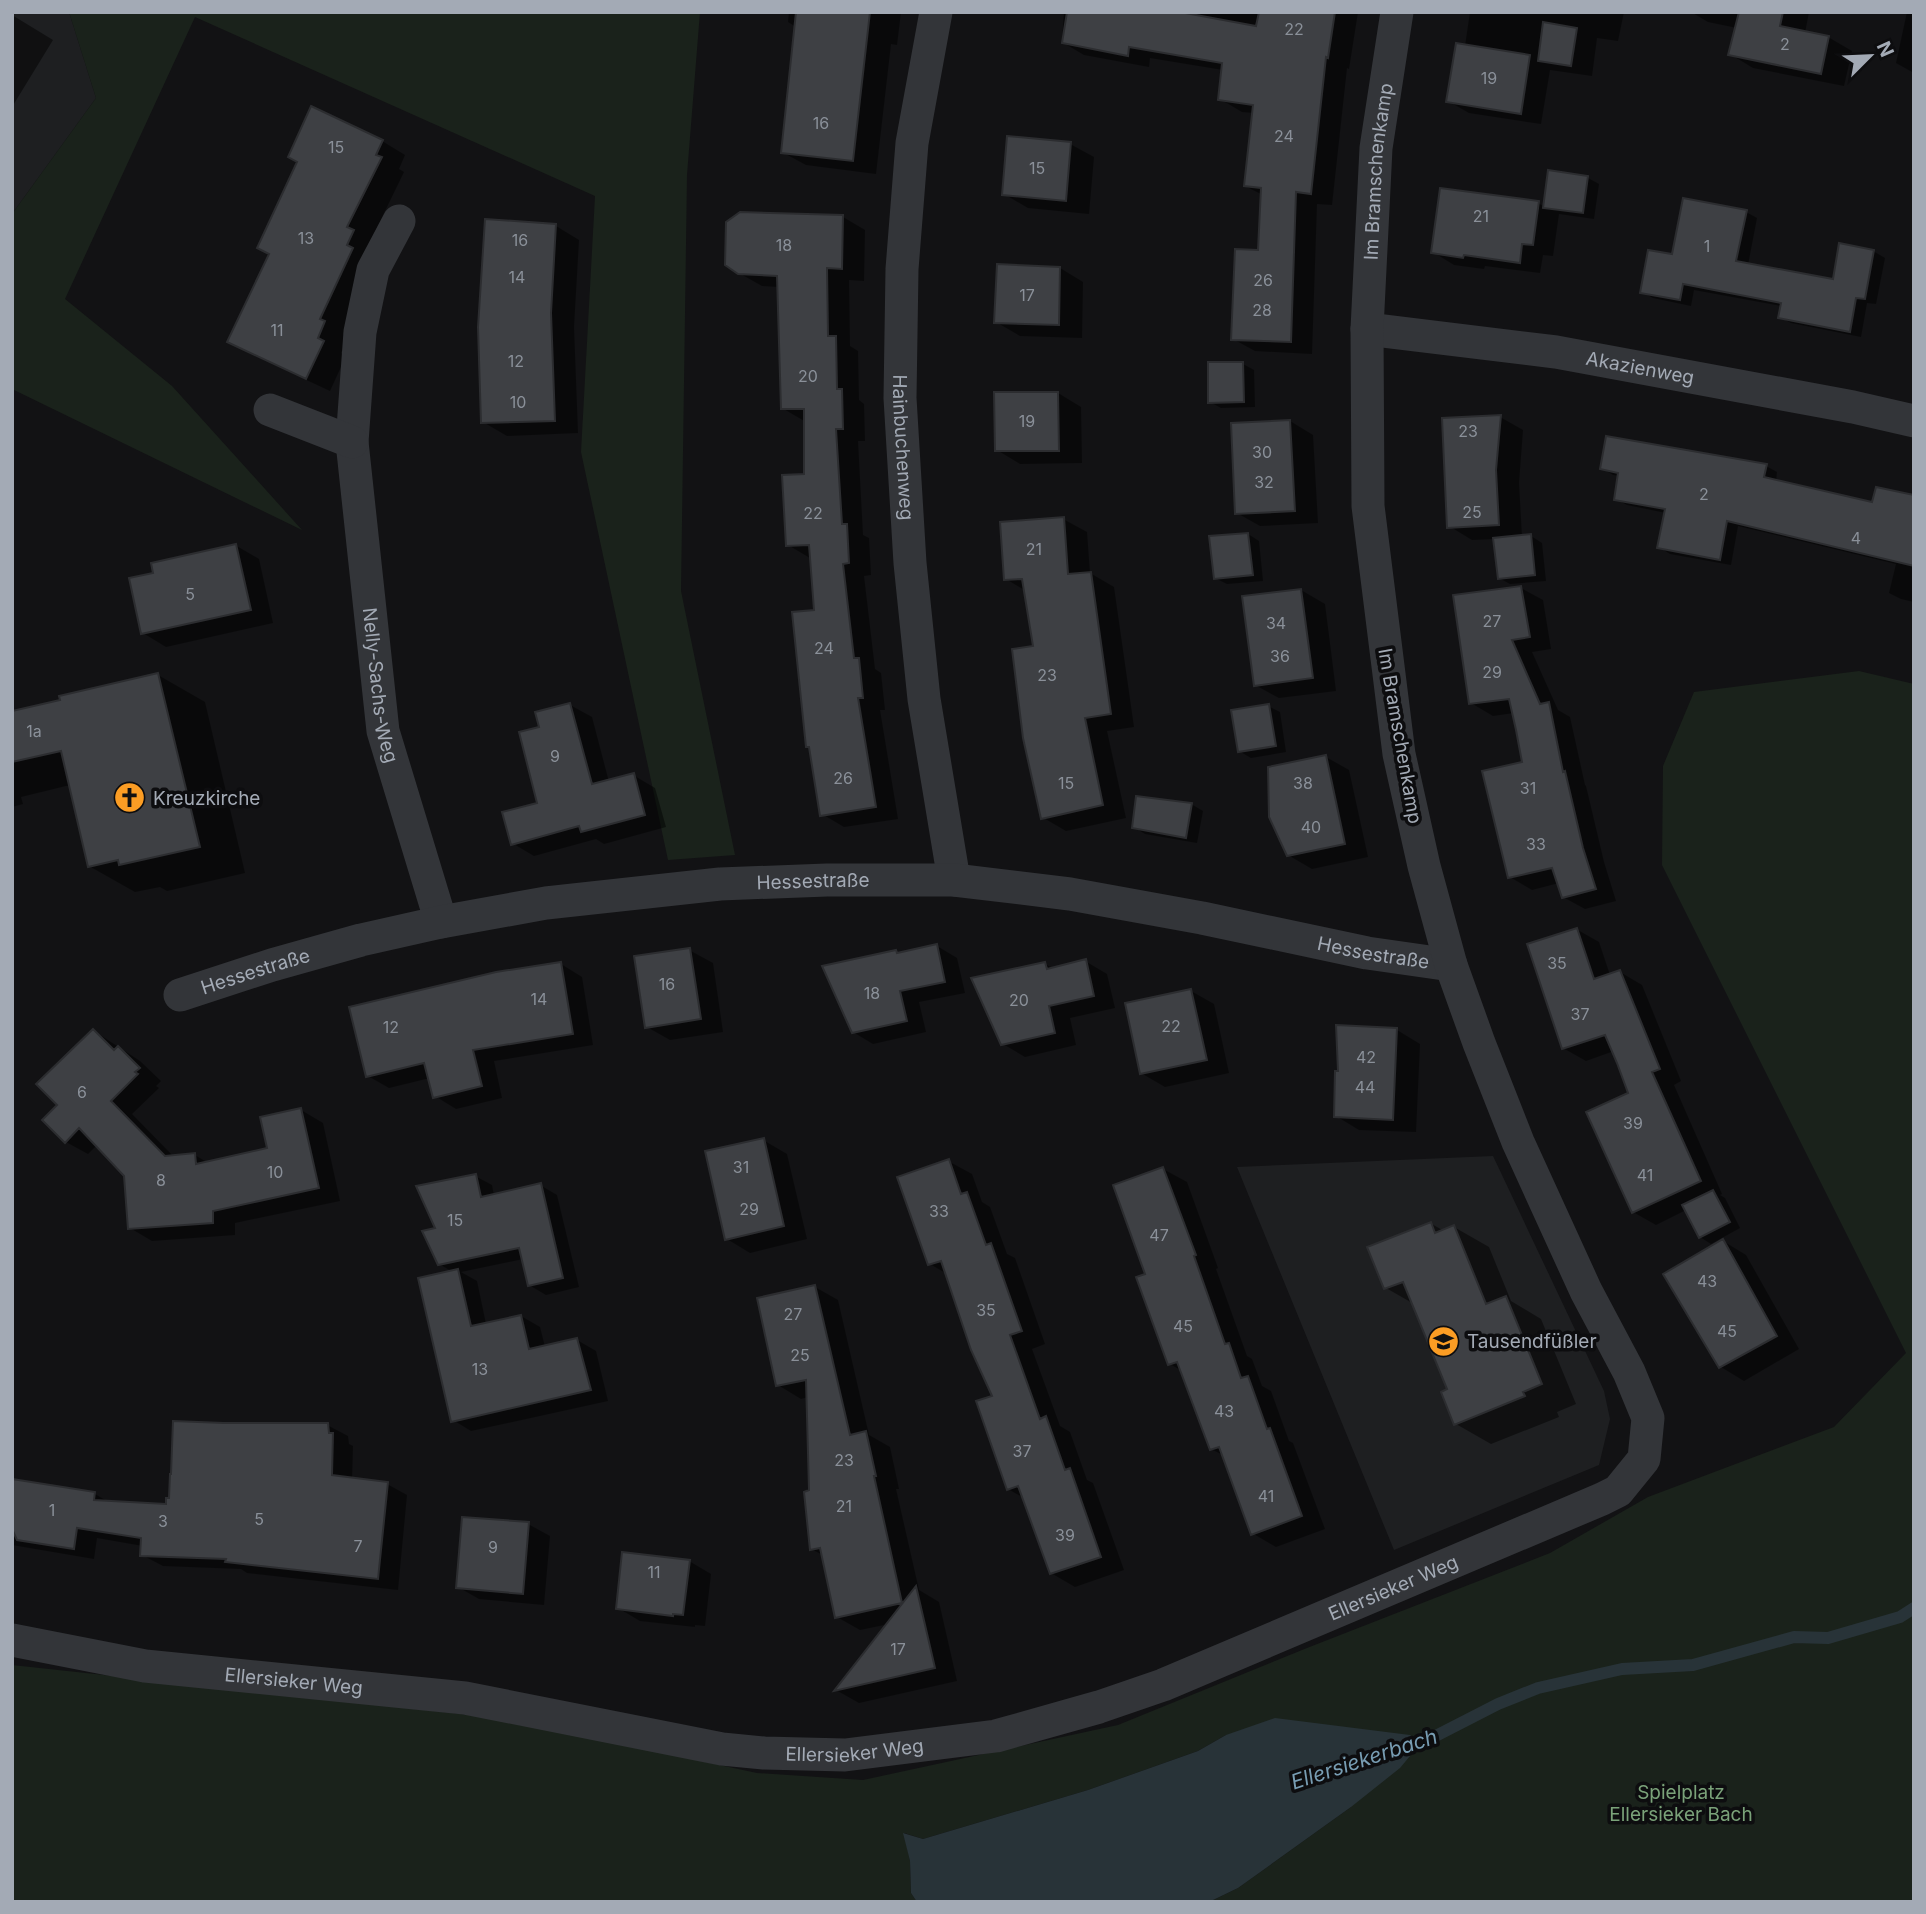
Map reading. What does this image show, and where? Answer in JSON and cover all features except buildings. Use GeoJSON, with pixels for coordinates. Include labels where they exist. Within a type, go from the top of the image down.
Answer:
{"type":"FeatureCollection","features":[{"type":"Feature","properties":{"kind":"street","name":"Hainbuchenweg"},"geometry":{"type":"LineString","coordinates":[[936,12],[912,143],[902,269],[900,398],[910,563],[924,699],[954,880]]}},
{"type":"Feature","properties":{"kind":"street","name":"Im Bramschenkamp"},"geometry":{"type":"LineString","coordinates":[[1397,12],[1376,148],[1367,329],[1368,506],[1399,754],[1424,866],[1451,965],[1518,1142],[1586,1291],[1629,1372],[1648,1418],[1644,1459]]}},
{"type":"Feature","properties":{"kind":"street","name":"Nelly-Sachs-Weg"},"geometry":{"type":"LineString","coordinates":[[398,221],[373,270],[370,282],[360,332],[352,442],[383,731],[441,922]]}},
{"type":"Feature","properties":{"kind":"street","name":"Akazienweg"},"geometry":{"type":"LineString","coordinates":[[1367,329],[1556,352],[1853,407],[1914,421]]}},
{"type":"Feature","properties":{"kind":"street"},"geometry":{"type":"LineString","coordinates":[[270,410],[352,442]]}},
{"type":"Feature","properties":{"kind":"street","name":"Hessestraße"},"geometry":{"type":"LineString","coordinates":[[180,995],[361,940],[546,903],[720,884],[827,880],[954,880],[1069,894],[1202,918],[1367,953],[1451,965]]}},
{"type":"Feature","properties":{"kind":"street","name":"Ellersieker Weg"},"geometry":{"type":"LineString","coordinates":[[12,1640],[145,1666],[465,1698],[722,1749],[845,1755],[996,1736],[1100,1707],[1163,1685],[1602,1499],[1618,1491],[1644,1459]]}},
{"type":"Feature","properties":{"kind":"shaded area"},"geometry":{"type":"Polygon","coordinates":[[[12,12],[69,12],[96,98],[12,214],[12,12]]]}},
{"type":"Feature","properties":{"kind":"shaded area","name":"Tausendfüßler"},"geometry":{"type":"Polygon","coordinates":[[[1493,1156],[1604,1391],[1610,1419],[1599,1465],[1394,1550],[1237,1167],[1493,1156]]]}},
{"type":"Feature","properties":{"kind":"green space"},"geometry":{"type":"Polygon","coordinates":[[[69,12],[700,12],[687,175],[681,591],[735,855],[668,860],[581,452],[595,196],[195,17],[65,299],[172,386],[302,530],[12,389],[12,214],[96,98],[69,12]]]}},
{"type":"Feature","properties":{"kind":"green space","name":"Spielplatz Ellersieker Bach"},"geometry":{"type":"Polygon","coordinates":[[[1859,671],[1914,684],[1914,1902],[1209,1902],[1238,1888],[1351,1807],[1226,1735],[1198,1751],[1088,1790],[923,1839],[904,1833],[910,1861],[911,1893],[917,1902],[12,1900],[12,1665],[498,1718],[757,1773],[863,1780],[1118,1725],[1550,1553],[1648,1497],[1834,1427],[1906,1353],[1662,865],[1663,766],[1694,692],[1859,671]]]}},
{"type":"Feature","properties":{"kind":"water"},"geometry":{"type":"Polygon","coordinates":[[[1275,1718],[1410,1735],[1420,1744],[1400,1768],[1351,1807],[1238,1888],[1209,1902],[917,1902],[911,1893],[910,1861],[903,1833],[923,1839],[1088,1790],[1198,1751],[1226,1735],[1275,1718]]]}},
{"type":"Feature","properties":{"kind":"waterway","name":"Ellersiekerbach"},"geometry":{"type":"LineString","coordinates":[[1407,1748],[1498,1704],[1538,1688],[1622,1669],[1693,1665],[1794,1637],[1828,1638],[1900,1617],[1914,1608]]}},
{"type":"Feature","properties":{"kind":"place","name":"Kreuzkirche"},"geometry":{"type":"Point","coordinates":[130,798]}},
{"type":"Feature","properties":{"kind":"place","name":"Tausendfüßler"},"geometry":{"type":"Point","coordinates":[1444,1341]}}]}
